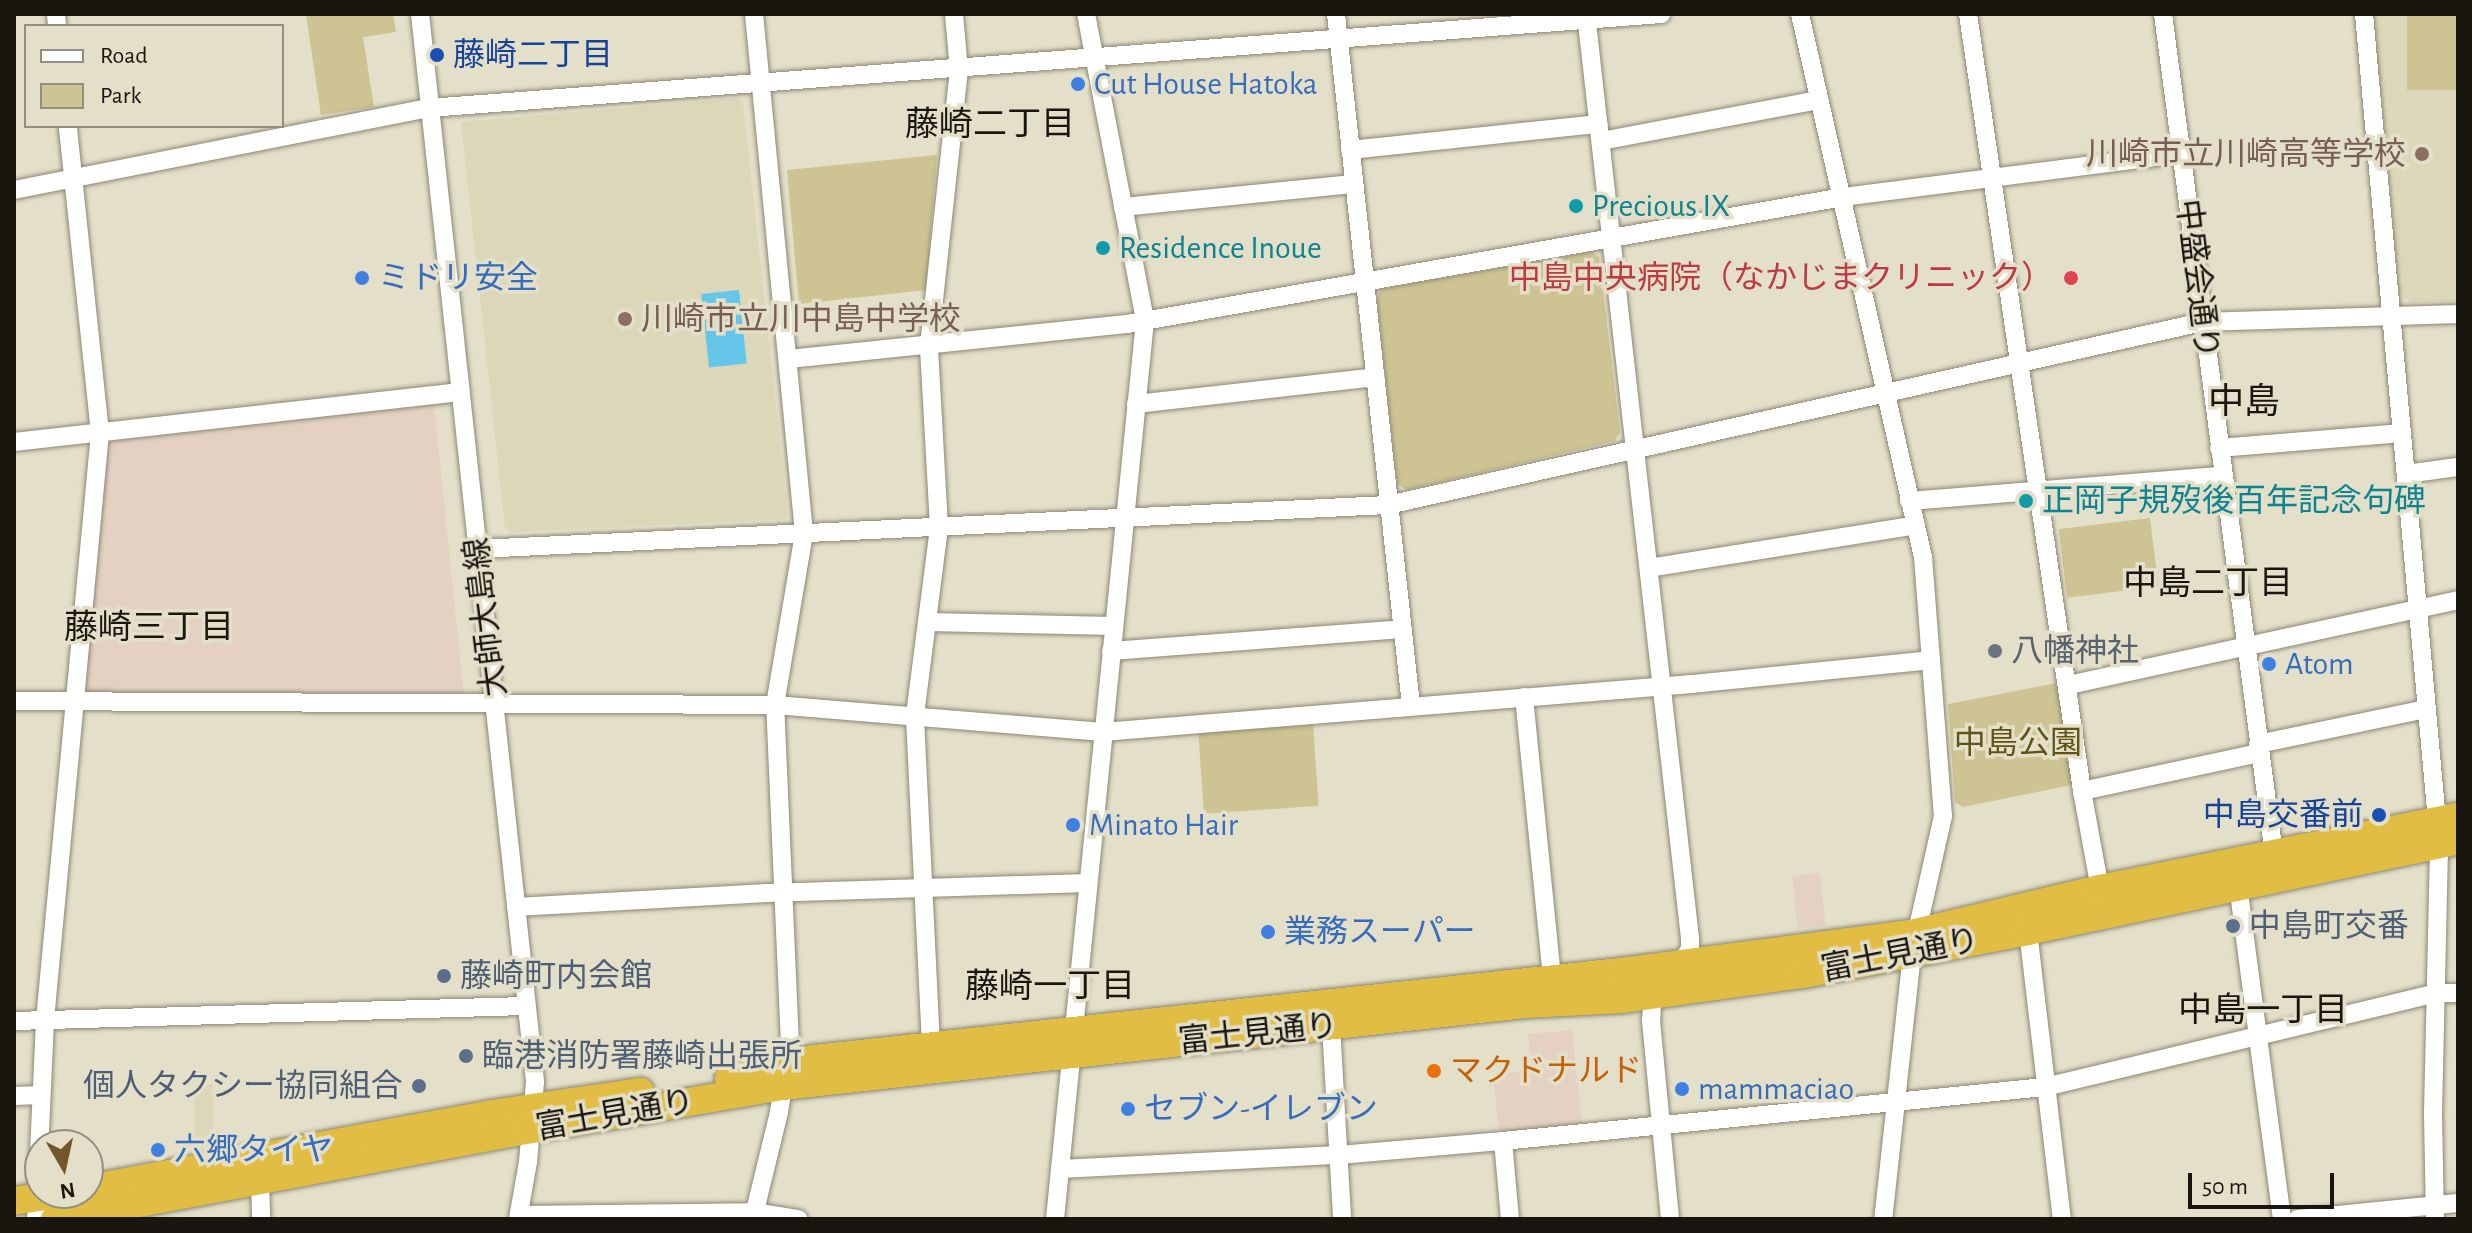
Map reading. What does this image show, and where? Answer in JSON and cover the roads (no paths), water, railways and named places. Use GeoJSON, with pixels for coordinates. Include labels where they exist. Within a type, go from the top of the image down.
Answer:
{"type":"FeatureCollection","features":[{"type":"Feature","properties":{"kind":"highway","name":"富士見通り"},"geometry":{"type":"LineString","coordinates":[[55,1219],[260,1183],[533,1119],[786,1075],[931,1045],[1072,1043],[1331,1026],[1524,1004],[1657,994],[1803,974],[2100,889],[2275,867],[2448,831]]}},
{"type":"Feature","properties":{"kind":"highway","name":"富士見通り"},"geometry":{"type":"LineString","coordinates":[[786,1075],[1072,1043],[1552,979],[2028,931],[2238,885],[2275,867]]}},
{"type":"Feature","properties":{"kind":"highway","name":"富士見通り"},"geometry":{"type":"LineString","coordinates":[[104,1186],[492,1114],[533,1119]]}},
{"type":"Feature","properties":{"kind":"street","name":"大師大島線"},"geometry":{"type":"LineString","coordinates":[[420,14],[526,1006],[533,1119],[518,1217]]}},
{"type":"Feature","properties":{"kind":"street"},"geometry":{"type":"LineString","coordinates":[[754,14],[758,84],[804,533],[775,705],[785,893],[786,1075],[754,1215]]}},
{"type":"Feature","properties":{"kind":"street"},"geometry":{"type":"LineString","coordinates":[[931,1045],[915,715],[939,527],[929,346],[959,70],[954,14]]}},
{"type":"Feature","properties":{"kind":"street"},"geometry":{"type":"LineString","coordinates":[[1055,1219],[1145,320],[1086,14]]}},
{"type":"Feature","properties":{"kind":"street"},"geometry":{"type":"LineString","coordinates":[[1336,14],[1411,705]]}},
{"type":"Feature","properties":{"kind":"street"},"geometry":{"type":"LineString","coordinates":[[14,190],[429,108],[1095,60],[1661,14]]}},
{"type":"Feature","properties":{"kind":"street"},"geometry":{"type":"LineString","coordinates":[[1800,14],[1926,581],[1943,816],[1914,943],[1883,1219]]}},
{"type":"Feature","properties":{"kind":"street"},"geometry":{"type":"LineString","coordinates":[[1968,14],[2069,685],[2082,791],[2100,889]]}},
{"type":"Feature","properties":{"kind":"street","name":"中盛会通り"},"geometry":{"type":"LineString","coordinates":[[2163,14],[2275,867]]}},
{"type":"Feature","properties":{"kind":"street"},"geometry":{"type":"LineString","coordinates":[[2364,14],[2425,709],[2448,831],[2436,993],[2434,1212]]}},
{"type":"Feature","properties":{"kind":"street"},"geometry":{"type":"LineString","coordinates":[[1586,18],[1690,938],[1690,949],[1681,965],[1652,1004],[1651,1021],[1670,1219]]}},
{"type":"Feature","properties":{"kind":"street"},"geometry":{"type":"LineString","coordinates":[[1350,150],[1600,132],[1819,100]]}},
{"type":"Feature","properties":{"kind":"street"},"geometry":{"type":"LineString","coordinates":[[40,1129],[45,1020],[100,433],[68,128]]}},
{"type":"Feature","properties":{"kind":"street"},"geometry":{"type":"LineString","coordinates":[[788,359],[1145,320],[1843,197],[2181,154]]}},
{"type":"Feature","properties":{"kind":"street"},"geometry":{"type":"LineString","coordinates":[[1123,207],[1354,184]]}},
{"type":"Feature","properties":{"kind":"street"},"geometry":{"type":"LineString","coordinates":[[478,549],[1388,505],[2202,322],[2458,314]]}},
{"type":"Feature","properties":{"kind":"street"},"geometry":{"type":"LineString","coordinates":[[1136,404],[1375,377]]}},
{"type":"Feature","properties":{"kind":"street"},"geometry":{"type":"LineString","coordinates":[[14,442],[460,392]]}},
{"type":"Feature","properties":{"kind":"street"},"geometry":{"type":"LineString","coordinates":[[2219,448],[2402,433]]}},
{"type":"Feature","properties":{"kind":"street"},"geometry":{"type":"LineString","coordinates":[[2406,474],[2458,467]]}},
{"type":"Feature","properties":{"kind":"street"},"geometry":{"type":"LineString","coordinates":[[1909,501],[2222,476]]}},
{"type":"Feature","properties":{"kind":"street"},"geometry":{"type":"LineString","coordinates":[[1649,568],[1916,525]]}},
{"type":"Feature","properties":{"kind":"street"},"geometry":{"type":"LineString","coordinates":[[2069,685],[2458,600]]}},
{"type":"Feature","properties":{"kind":"street"},"geometry":{"type":"LineString","coordinates":[[927,622],[1114,626]]}},
{"type":"Feature","properties":{"kind":"street"},"geometry":{"type":"LineString","coordinates":[[1111,651],[1402,629]]}},
{"type":"Feature","properties":{"kind":"street"},"geometry":{"type":"LineString","coordinates":[[14,701],[775,705],[1103,732],[1662,684],[1692,684],[1931,660]]}},
{"type":"Feature","properties":{"kind":"street"},"geometry":{"type":"LineString","coordinates":[[1524,697],[1552,979]]}},
{"type":"Feature","properties":{"kind":"street"},"geometry":{"type":"LineString","coordinates":[[2082,791],[2425,709]]}},
{"type":"Feature","properties":{"kind":"street"},"geometry":{"type":"LineString","coordinates":[[516,907],[785,893],[1088,883]]}},
{"type":"Feature","properties":{"kind":"street"},"geometry":{"type":"LineString","coordinates":[[2238,885],[2282,1219]]}},
{"type":"Feature","properties":{"kind":"street"},"geometry":{"type":"LineString","coordinates":[[2028,931],[2062,1219]]}},
{"type":"Feature","properties":{"kind":"street"},"geometry":{"type":"LineString","coordinates":[[1060,1169],[1339,1155],[2045,1087],[2436,993],[2458,993]]}},
{"type":"Feature","properties":{"kind":"street"},"geometry":{"type":"LineString","coordinates":[[14,1021],[526,1006]]}},
{"type":"Feature","properties":{"kind":"street"},"geometry":{"type":"LineString","coordinates":[[1331,1026],[1342,1219]]}},
{"type":"Feature","properties":{"kind":"street"},"geometry":{"type":"LineString","coordinates":[[14,1096],[41,1095]]}},
{"type":"Feature","properties":{"kind":"street"},"geometry":{"type":"LineString","coordinates":[[1503,1141],[1510,1219]]}},
{"type":"Feature","properties":{"kind":"street"},"geometry":{"type":"LineString","coordinates":[[260,1183],[261,1219]]}},
{"type":"Feature","properties":{"kind":"street"},"geometry":{"type":"LineString","coordinates":[[2297,1219],[2434,1212],[2458,1203]]}},
{"type":"Feature","properties":{"kind":"street"},"geometry":{"type":"LineString","coordinates":[[518,1217],[754,1215],[798,1219]]}},
{"type":"Feature","properties":{"kind":"water"},"geometry":{"type":"Polygon","coordinates":[[[739,290],[747,364],[709,368],[701,294],[739,290]]]}},
{"type":"Feature","properties":{"kind":"place","name":"藤崎二丁目"},"geometry":{"type":"Point","coordinates":[437,55]}},
{"type":"Feature","properties":{"kind":"place","name":"Cut House Hatoka"},"geometry":{"type":"Point","coordinates":[1078,84]}},
{"type":"Feature","properties":{"kind":"place","name":"川崎市立川崎高等学校"},"geometry":{"type":"Point","coordinates":[2422,154]}},
{"type":"Feature","properties":{"kind":"place","name":"Precious IX"},"geometry":{"type":"Point","coordinates":[1576,206]}},
{"type":"Feature","properties":{"kind":"place","name":"Residence Inoue"},"geometry":{"type":"Point","coordinates":[1103,248]}},
{"type":"Feature","properties":{"kind":"place","name":"ミドリ安全"},"geometry":{"type":"Point","coordinates":[362,278]}},
{"type":"Feature","properties":{"kind":"place","name":"中島中央病院（なかじまクリニック）"},"geometry":{"type":"Point","coordinates":[2071,278]}},
{"type":"Feature","properties":{"kind":"place","name":"川崎市立川中島中学校"},"geometry":{"type":"Point","coordinates":[625,319]}},
{"type":"Feature","properties":{"kind":"place","name":"正岡子規歿後百年記念句碑"},"geometry":{"type":"Point","coordinates":[2026,501]}},
{"type":"Feature","properties":{"kind":"place","name":"八幡神社"},"geometry":{"type":"Point","coordinates":[1995,651]}},
{"type":"Feature","properties":{"kind":"place","name":"Atom"},"geometry":{"type":"Point","coordinates":[2269,664]}},
{"type":"Feature","properties":{"kind":"place","name":"中島交番前"},"geometry":{"type":"Point","coordinates":[2379,815]}},
{"type":"Feature","properties":{"kind":"place","name":"Minato Hair"},"geometry":{"type":"Point","coordinates":[1073,825]}},
{"type":"Feature","properties":{"kind":"place","name":"中島町交番"},"geometry":{"type":"Point","coordinates":[2233,926]}},
{"type":"Feature","properties":{"kind":"place","name":"業務スーパー"},"geometry":{"type":"Point","coordinates":[1268,932]}},
{"type":"Feature","properties":{"kind":"place","name":"藤崎町内会館"},"geometry":{"type":"Point","coordinates":[444,976]}},
{"type":"Feature","properties":{"kind":"place","name":"臨港消防署藤崎出張所"},"geometry":{"type":"Point","coordinates":[466,1056]}},
{"type":"Feature","properties":{"kind":"place","name":"マクドナルド"},"geometry":{"type":"Point","coordinates":[1434,1071]}},
{"type":"Feature","properties":{"kind":"place","name":"個人タクシー協同組合"},"geometry":{"type":"Point","coordinates":[419,1086]}},
{"type":"Feature","properties":{"kind":"place","name":"mammaciao"},"geometry":{"type":"Point","coordinates":[1682,1089]}},
{"type":"Feature","properties":{"kind":"place","name":"セブン-イレブン"},"geometry":{"type":"Point","coordinates":[1128,1109]}},
{"type":"Feature","properties":{"kind":"place","name":"六郷タイヤ"},"geometry":{"type":"Point","coordinates":[158,1150]}},
{"type":"Feature","properties":{"kind":"district","name":"藤崎二丁目"},"geometry":{"type":"Point","coordinates":[990,126]}},
{"type":"Feature","properties":{"kind":"district","name":"中島"},"geometry":{"type":"Point","coordinates":[2244,403]}},
{"type":"Feature","properties":{"kind":"district","name":"中島二丁目"},"geometry":{"type":"Point","coordinates":[2208,585]}},
{"type":"Feature","properties":{"kind":"district","name":"藤崎三丁目"},"geometry":{"type":"Point","coordinates":[149,629]}},
{"type":"Feature","properties":{"kind":"district","name":"藤崎一丁目"},"geometry":{"type":"Point","coordinates":[1050,988]}},
{"type":"Feature","properties":{"kind":"district","name":"中島一丁目"},"geometry":{"type":"Point","coordinates":[2263,1012]}},
{"type":"Feature","properties":{"kind":"park label","name":"中島公園"},"geometry":{"type":"Point","coordinates":[2018,743]}}]}
